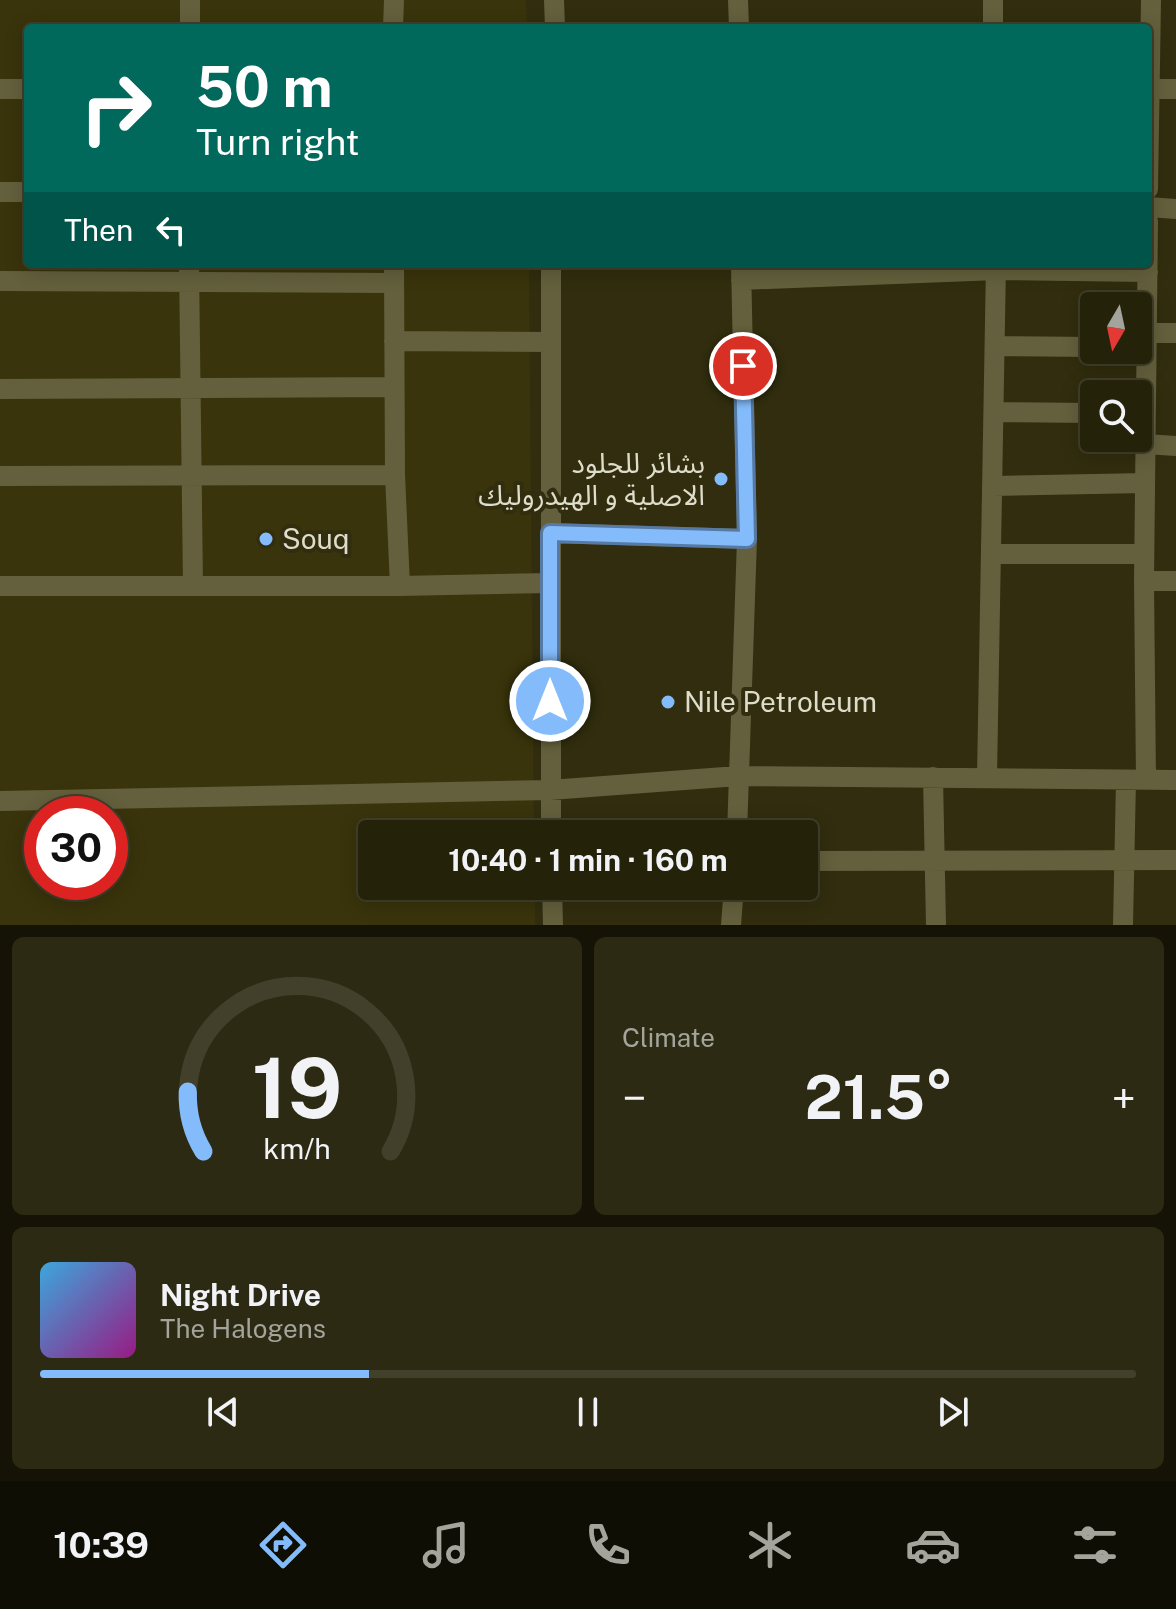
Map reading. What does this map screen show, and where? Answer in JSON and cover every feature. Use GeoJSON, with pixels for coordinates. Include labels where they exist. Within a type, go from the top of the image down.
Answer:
{"type":"FeatureCollection","features":[{"type":"Feature","properties":{"kind":"street"},"geometry":{"type":"LineString","coordinates":[[190,0],[190,24]]}},
{"type":"Feature","properties":{"kind":"street"},"geometry":{"type":"LineString","coordinates":[[393,24],[394,0]]}},
{"type":"Feature","properties":{"kind":"street"},"geometry":{"type":"LineString","coordinates":[[554,0],[555,24]]}},
{"type":"Feature","properties":{"kind":"street"},"geometry":{"type":"LineString","coordinates":[[738,0],[739,24]]}},
{"type":"Feature","properties":{"kind":"street"},"geometry":{"type":"LineString","coordinates":[[993,0],[993,24]]}},
{"type":"Feature","properties":{"kind":"street"},"geometry":{"type":"LineString","coordinates":[[1151,0],[1151,24]]}},
{"type":"Feature","properties":{"kind":"street"},"geometry":{"type":"LineString","coordinates":[[0,89],[24,89]]}},
{"type":"Feature","properties":{"kind":"street"},"geometry":{"type":"LineString","coordinates":[[1152,89],[1176,89]]}},
{"type":"Feature","properties":{"kind":"street"},"geometry":{"type":"LineString","coordinates":[[0,192],[24,192]]}},
{"type":"Feature","properties":{"kind":"street"},"geometry":{"type":"LineString","coordinates":[[1152,207],[1176,209]]}},
{"type":"Feature","properties":{"kind":"street"},"geometry":{"type":"LineString","coordinates":[[551,268],[551,820]]}},
{"type":"Feature","properties":{"kind":"street"},"geometry":{"type":"LineString","coordinates":[[737,820],[747,539],[741,272],[945,268]]}},
{"type":"Feature","properties":{"kind":"street"},"geometry":{"type":"LineString","coordinates":[[987,777],[996,268]]}},
{"type":"Feature","properties":{"kind":"street"},"geometry":{"type":"LineString","coordinates":[[1026,268],[1148,272]]}},
{"type":"Feature","properties":{"kind":"street"},"geometry":{"type":"LineString","coordinates":[[1147,292],[1148,268]]}},
{"type":"Feature","properties":{"kind":"street"},"geometry":{"type":"LineString","coordinates":[[190,273],[193,585]]}},
{"type":"Feature","properties":{"kind":"street"},"geometry":{"type":"LineString","coordinates":[[0,281],[190,273],[394,274],[395,475],[400,586]]}},
{"type":"Feature","properties":{"kind":"street"},"geometry":{"type":"LineString","coordinates":[[1152,340],[1176,333]]}},
{"type":"Feature","properties":{"kind":"street"},"geometry":{"type":"LineString","coordinates":[[394,341],[551,342]]}},
{"type":"Feature","properties":{"kind":"street"},"geometry":{"type":"LineString","coordinates":[[995,346],[1080,347]]}},
{"type":"Feature","properties":{"kind":"street"},"geometry":{"type":"LineString","coordinates":[[0,389],[394,387]]}},
{"type":"Feature","properties":{"kind":"street"},"geometry":{"type":"LineString","coordinates":[[994,412],[1080,413]]}},
{"type":"Feature","properties":{"kind":"street"},"geometry":{"type":"LineString","coordinates":[[1152,444],[1176,446]]}},
{"type":"Feature","properties":{"kind":"street"},"geometry":{"type":"LineString","coordinates":[[1123,925],[1125,860],[1136,780],[1146,452]]}},
{"type":"Feature","properties":{"kind":"street"},"geometry":{"type":"LineString","coordinates":[[0,476],[395,475]]}},
{"type":"Feature","properties":{"kind":"street"},"geometry":{"type":"LineString","coordinates":[[993,486],[1145,483]]}},
{"type":"Feature","properties":{"kind":"street"},"geometry":{"type":"LineString","coordinates":[[550,533],[747,539]]}},
{"type":"Feature","properties":{"kind":"street"},"geometry":{"type":"LineString","coordinates":[[991,554],[1144,554]]}},
{"type":"Feature","properties":{"kind":"street"},"geometry":{"type":"LineString","coordinates":[[1144,581],[1176,581]]}},
{"type":"Feature","properties":{"kind":"street"},"geometry":{"type":"LineString","coordinates":[[0,586],[550,583]]}},
{"type":"Feature","properties":{"kind":"street"},"geometry":{"type":"LineString","coordinates":[[0,801],[550,790],[738,776],[1176,780]]}},
{"type":"Feature","properties":{"kind":"street"},"geometry":{"type":"LineString","coordinates":[[933,777],[936,925]]}},
{"type":"Feature","properties":{"kind":"street"},"geometry":{"type":"LineString","coordinates":[[818,861],[1176,860]]}},
{"type":"Feature","properties":{"kind":"street"},"geometry":{"type":"LineString","coordinates":[[552,900],[553,925]]}},
{"type":"Feature","properties":{"kind":"street"},"geometry":{"type":"LineString","coordinates":[[731,925],[733,900]]}},
{"type":"Feature","properties":{"kind":"shaded area","name":"Souq"},"geometry":{"type":"Polygon","coordinates":[[[0,0],[526,0],[527,24],[24,24],[24,268],[529,268],[534,820],[358,820],[358,900],[535,900],[535,925],[0,925],[0,0]]]}},
{"type":"Feature","properties":{"kind":"place","name":"بشائر للجلود الاصلية و الهيدروليك"},"geometry":{"type":"Point","coordinates":[721,479]}},
{"type":"Feature","properties":{"kind":"place","name":"Souq"},"geometry":{"type":"Point","coordinates":[266,539]}},
{"type":"Feature","properties":{"kind":"place","name":"Nile Petroleum"},"geometry":{"type":"Point","coordinates":[668,702]}},
{"type":"Feature","properties":{"kind":"route"},"geometry":{"type":"LineString","coordinates":[[550,701],[550,533],[747,539],[743,366]]}}]}
